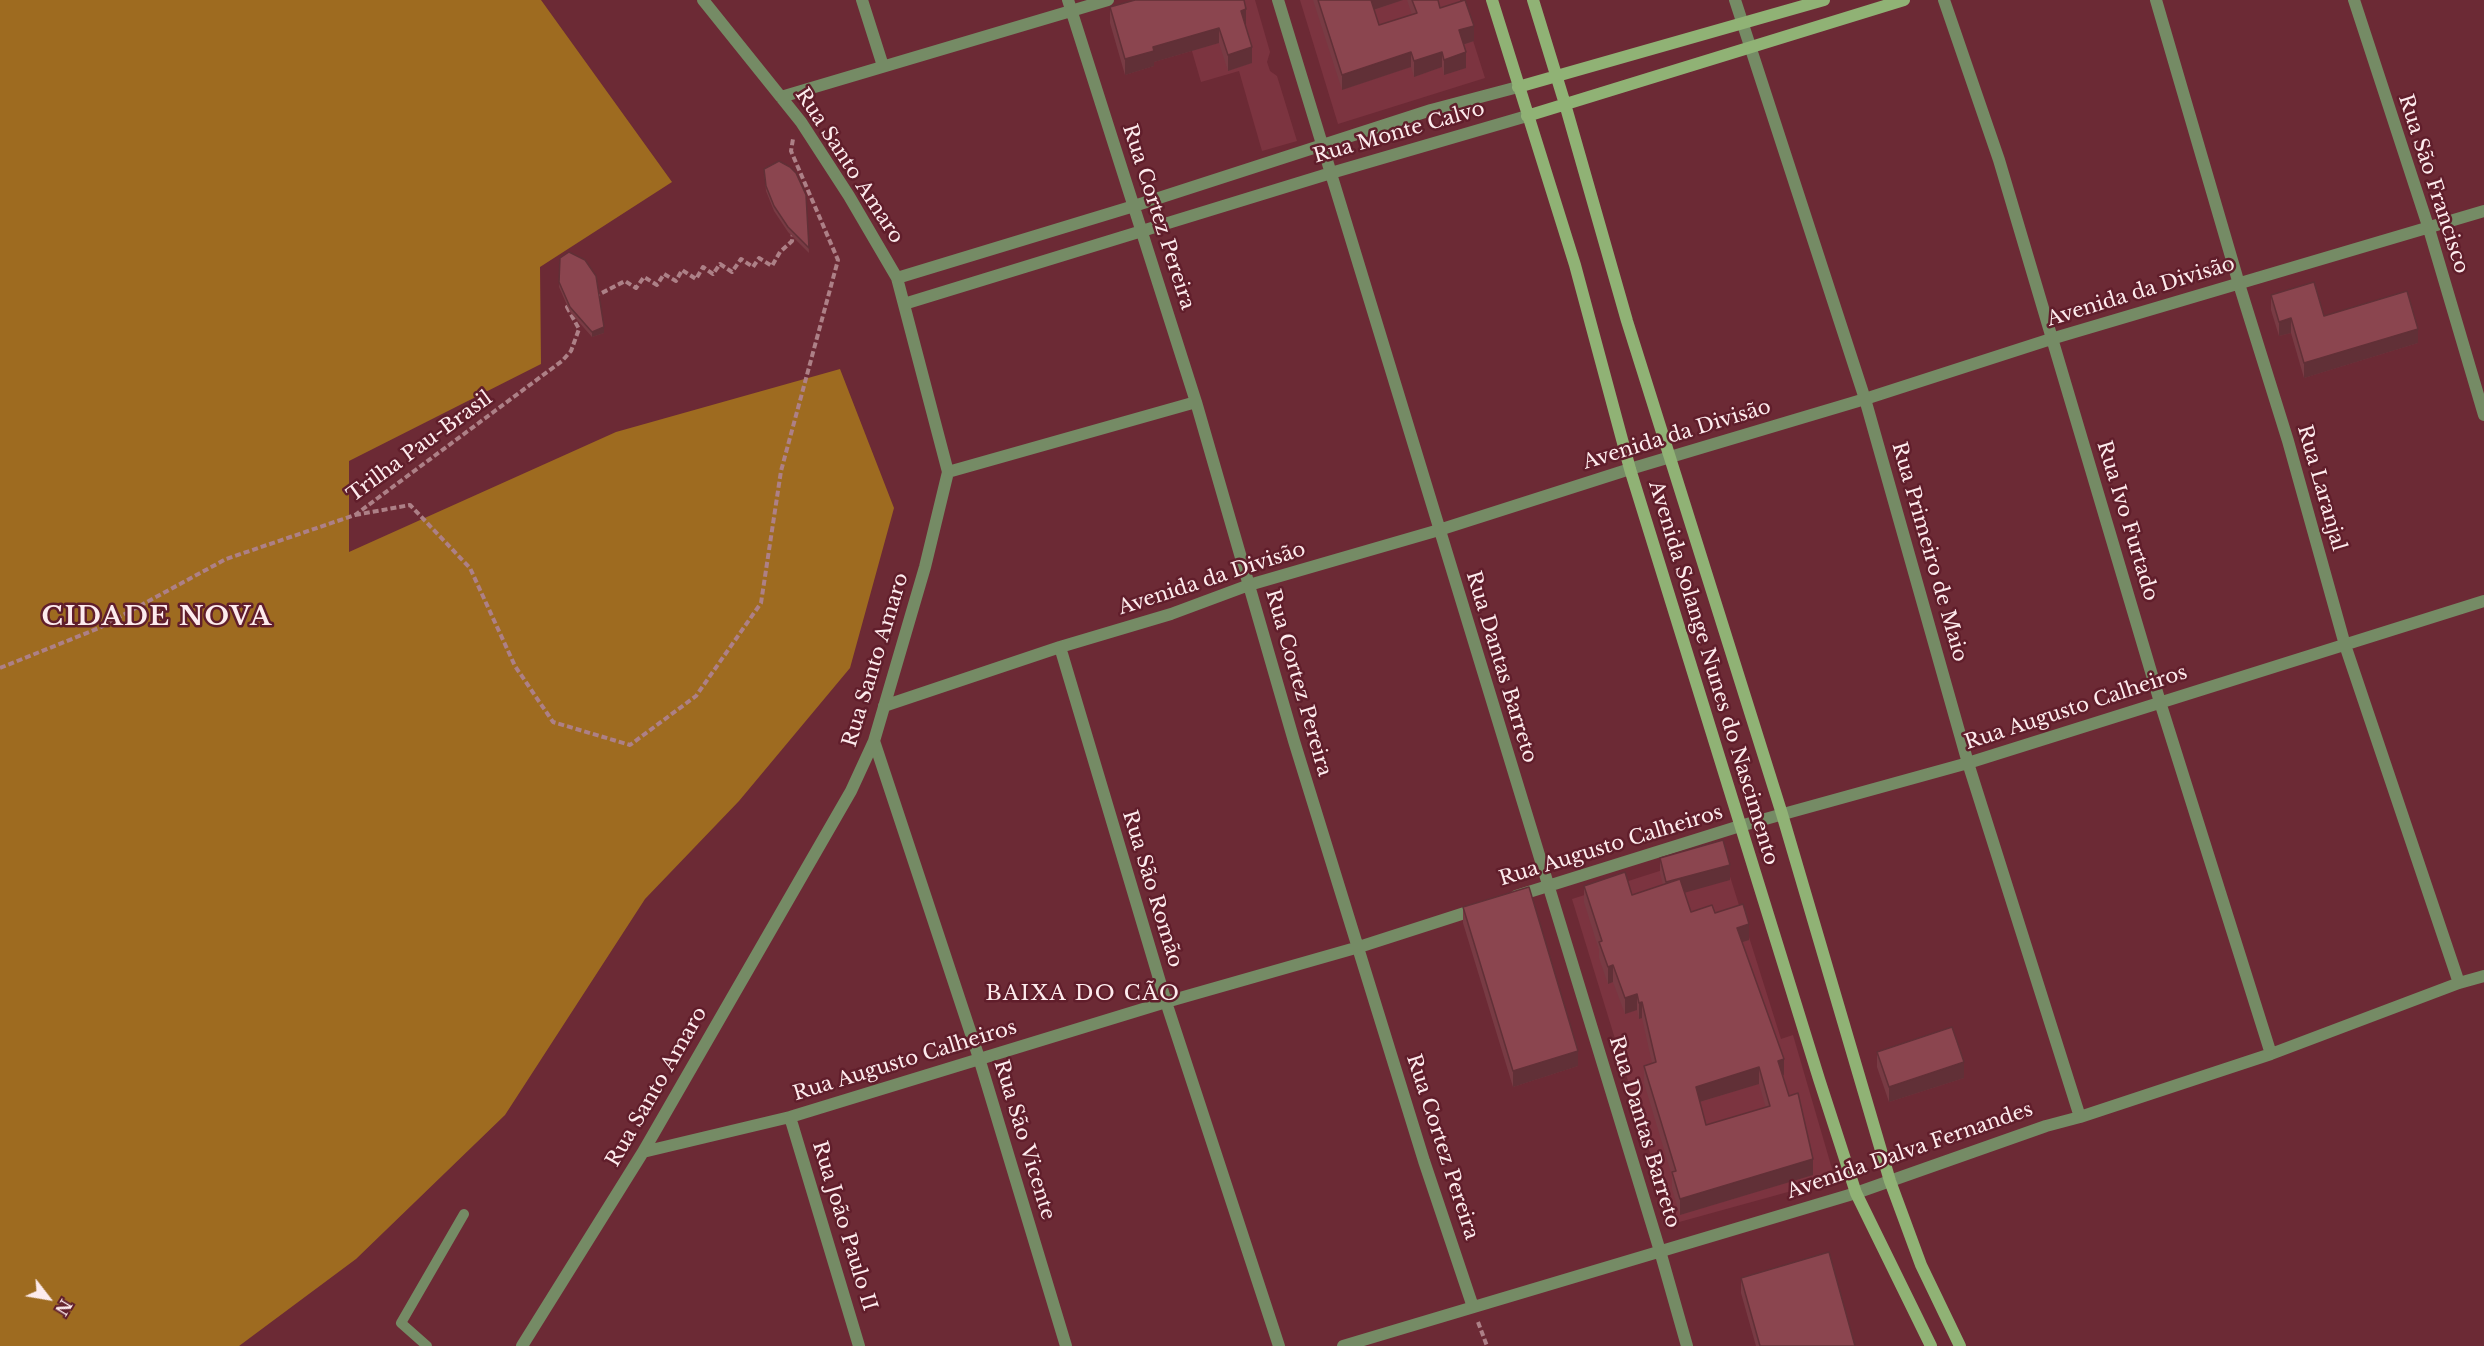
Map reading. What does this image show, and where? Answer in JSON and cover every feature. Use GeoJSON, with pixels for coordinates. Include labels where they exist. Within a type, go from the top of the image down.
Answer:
{"type":"FeatureCollection","features":[{"type":"Feature","properties":{"kind":"main road","name":"Avenida Solange Nunes do Nascimento"},"geometry":{"type":"LineString","coordinates":[[1492,0],[1575,265],[1630,469],[1856,1193],[1931,1346]]}},
{"type":"Feature","properties":{"kind":"main road","name":"Avenida Solange Nunes do Nascimento"},"geometry":{"type":"LineString","coordinates":[[1533,0],[1627,321],[1782,814],[1890,1181],[1921,1265],[1960,1346]]}},
{"type":"Feature","properties":{"kind":"main road","name":"Rua Monte Calvo"},"geometry":{"type":"LineString","coordinates":[[1518,87],[1824,0]]}},
{"type":"Feature","properties":{"kind":"main road","name":"Rua Monte Calvo"},"geometry":{"type":"LineString","coordinates":[[1527,116],[1904,0]]}},
{"type":"Feature","properties":{"kind":"street","name":"Rua Santo Amaro"},"geometry":{"type":"LineString","coordinates":[[522,1346],[643,1152],[851,791],[874,741],[925,567],[948,472],[897,278],[849,195],[801,122],[703,0]]}},
{"type":"Feature","properties":{"kind":"street"},"geometry":{"type":"LineString","coordinates":[[862,0],[883,66]]}},
{"type":"Feature","properties":{"kind":"street"},"geometry":{"type":"LineString","coordinates":[[781,97],[1070,6],[1108,0]]}},
{"type":"Feature","properties":{"kind":"street","name":"Rua Dantas Barreto"},"geometry":{"type":"LineString","coordinates":[[1278,0],[1687,1346]]}},
{"type":"Feature","properties":{"kind":"street","name":"Rua Primeiro de Maio"},"geometry":{"type":"LineString","coordinates":[[1735,0],[1865,399],[1968,763],[2080,1117]]}},
{"type":"Feature","properties":{"kind":"street","name":"Rua Ivo Furtado"},"geometry":{"type":"LineString","coordinates":[[1944,0],[1999,160],[2160,702],[2271,1054]]}},
{"type":"Feature","properties":{"kind":"street","name":"Rua Laranjal"},"geometry":{"type":"LineString","coordinates":[[2156,0],[2239,284],[2288,441],[2345,645],[2459,983]]}},
{"type":"Feature","properties":{"kind":"street","name":"Rua São Francisco"},"geometry":{"type":"LineString","coordinates":[[2354,0],[2428,229],[2484,415]]}},
{"type":"Feature","properties":{"kind":"street","name":"Rua Cortez Pereira"},"geometry":{"type":"LineString","coordinates":[[1070,6],[1196,402],[1294,741],[1424,1161],[1473,1307]]}},
{"type":"Feature","properties":{"kind":"street","name":"Rua Monte Calvo"},"geometry":{"type":"LineString","coordinates":[[897,278],[1134,206],[1431,110],[1518,87]]}},
{"type":"Feature","properties":{"kind":"street","name":"Rua Monte Calvo"},"geometry":{"type":"LineString","coordinates":[[904,304],[1331,173],[1527,116]]}},
{"type":"Feature","properties":{"kind":"street","name":"Avenida da Divisão"},"geometry":{"type":"LineString","coordinates":[[884,706],[1060,647],[1172,614],[1249,585],[1439,530],[1630,469],[1865,399],[2051,339],[2484,211]]}},
{"type":"Feature","properties":{"kind":"street"},"geometry":{"type":"LineString","coordinates":[[948,472],[1196,402]]}},
{"type":"Feature","properties":{"kind":"street","name":"Rua Augusto Calheiros"},"geometry":{"type":"LineString","coordinates":[[643,1152],[790,1117],[1166,1002],[1359,947],[1740,826],[1968,763],[2484,601]]}},
{"type":"Feature","properties":{"kind":"street","name":"Rua São Romão"},"geometry":{"type":"LineString","coordinates":[[1060,647],[1166,1002],[1279,1346]]}},
{"type":"Feature","properties":{"kind":"street","name":"Rua São Vicente"},"geometry":{"type":"LineString","coordinates":[[874,741],[979,1058],[1066,1346]]}},
{"type":"Feature","properties":{"kind":"street","name":"Avenida Dalva Fernandes"},"geometry":{"type":"LineString","coordinates":[[1343,1346],[1856,1193],[2046,1126],[2271,1054],[2459,983],[2484,976]]}},
{"type":"Feature","properties":{"kind":"street","name":"Rua João Paulo II"},"geometry":{"type":"LineString","coordinates":[[790,1117],[859,1346]]}},
{"type":"Feature","properties":{"kind":"lane"},"geometry":{"type":"LineString","coordinates":[[427,1346],[401,1323],[464,1214]]}},
{"type":"Feature","properties":{"kind":"path"},"geometry":{"type":"LineString","coordinates":[[355,515],[410,505],[470,568],[515,666],[553,722],[630,745],[696,696],[761,603],[781,471],[838,260],[808,199],[791,151],[794,134],[801,122]]}},
{"type":"Feature","properties":{"kind":"path"},"geometry":{"type":"LineString","coordinates":[[589,300],[625,280],[636,288],[644,276],[657,285],[664,274],[676,281],[682,270],[696,279],[703,267],[713,274],[720,264],[732,272],[741,259],[753,267],[759,258],[771,266],[780,252],[792,241],[793,226]]}},
{"type":"Feature","properties":{"kind":"path","name":"Trilha Pau-Brasil"},"geometry":{"type":"LineString","coordinates":[[0,668],[99,628],[226,559],[355,515],[562,361],[571,351],[579,329],[567,307],[578,303]]}},
{"type":"Feature","properties":{"kind":"path"},"geometry":{"type":"LineString","coordinates":[[1473,1307],[1487,1346]]}},
{"type":"Feature","properties":{"kind":"shaded area"},"geometry":{"type":"Polygon","coordinates":[[[0,0],[541,0],[672,182],[540,267],[541,364],[349,461],[349,552],[616,432],[840,369],[894,508],[850,668],[739,801],[645,899],[505,1115],[356,1259],[239,1346],[0,1346],[0,0]]]}},
{"type":"Feature","properties":{"kind":"shaded area"},"geometry":{"type":"Polygon","coordinates":[[[1177,0],[1255,0],[1270,52],[1267,62],[1270,71],[1277,76],[1297,141],[1262,151],[1239,71],[1201,82],[1177,0]]]}},
{"type":"Feature","properties":{"kind":"shaded area"},"geometry":{"type":"Polygon","coordinates":[[[1300,0],[1460,0],[1485,78],[1338,124],[1300,0]]]}},
{"type":"Feature","properties":{"kind":"shaded area"},"geometry":{"type":"Polygon","coordinates":[[[1722,851],[1781,1039],[1793,1035],[1835,1179],[1672,1224],[1572,899],[1722,851]]]}},
{"type":"Feature","properties":{"kind":"building"},"geometry":{"type":"Polygon","coordinates":[[[1135,0],[1244,0],[1246,9],[1241,11],[1252,47],[1228,55],[1219,28],[1153,47],[1154,51],[1125,59],[1110,7],[1135,0]]]}},
{"type":"Feature","properties":{"kind":"building"},"geometry":{"type":"Polygon","coordinates":[[[1318,0],[1371,0],[1379,25],[1417,13],[1412,0],[1438,0],[1440,8],[1465,0],[1474,26],[1459,30],[1466,52],[1444,60],[1442,52],[1414,61],[1411,52],[1342,75],[1318,0]]]}},
{"type":"Feature","properties":{"kind":"building"},"geometry":{"type":"Polygon","coordinates":[[[779,161],[796,173],[806,195],[809,248],[788,227],[774,206],[766,186],[764,169],[779,161]]]}},
{"type":"Feature","properties":{"kind":"building"},"geometry":{"type":"Polygon","coordinates":[[[569,252],[585,260],[596,276],[604,327],[592,332],[570,307],[559,282],[560,258],[569,252]]]}},
{"type":"Feature","properties":{"kind":"building"},"geometry":{"type":"Polygon","coordinates":[[[2314,282],[2324,316],[2407,291],[2418,329],[2304,363],[2291,318],[2279,322],[2271,295],[2314,282]]]}},
{"type":"Feature","properties":{"kind":"building"},"geometry":{"type":"Polygon","coordinates":[[[1723,840],[1730,865],[1666,882],[1660,858],[1723,840]]]}},
{"type":"Feature","properties":{"kind":"building"},"geometry":{"type":"Polygon","coordinates":[[[1625,872],[1632,895],[1680,879],[1691,912],[1712,905],[1715,913],[1743,904],[1749,924],[1737,928],[1784,1059],[1778,1061],[1789,1096],[1798,1093],[1813,1159],[1680,1199],[1672,1172],[1676,1171],[1644,1066],[1656,1062],[1642,1002],[1639,1003],[1637,994],[1625,998],[1613,965],[1608,967],[1584,886],[1625,872]],[[1759,1067],[1696,1087],[1706,1125],[1770,1106],[1759,1067]]]}},
{"type":"Feature","properties":{"kind":"building"},"geometry":{"type":"Polygon","coordinates":[[[1529,887],[1578,1051],[1513,1071],[1463,907],[1529,887]]]}},
{"type":"Feature","properties":{"kind":"building"},"geometry":{"type":"Polygon","coordinates":[[[1952,1027],[1964,1062],[1889,1087],[1877,1052],[1952,1027]]]}},
{"type":"Feature","properties":{"kind":"building"},"geometry":{"type":"Polygon","coordinates":[[[1829,1252],[1855,1346],[1760,1346],[1741,1278],[1829,1252]]]}},
{"type":"Feature","properties":{"kind":"district","name":"CIDADE NOVA"},"geometry":{"type":"Point","coordinates":[157,618]}},
{"type":"Feature","properties":{"kind":"district","name":"BAIXA DO CÃO"},"geometry":{"type":"Point","coordinates":[1083,994]}}]}
